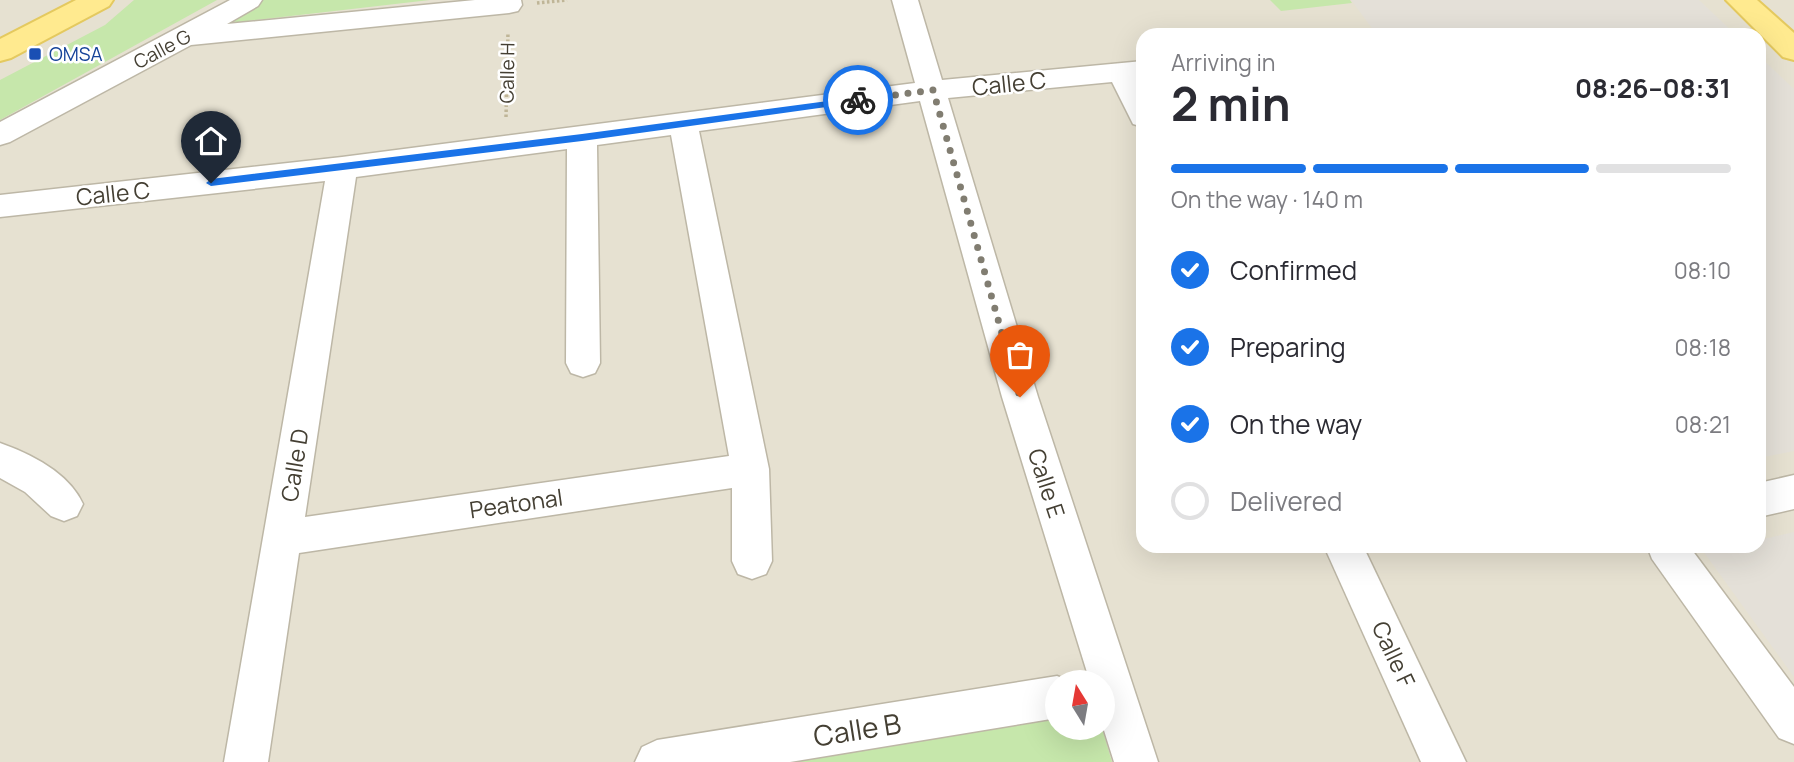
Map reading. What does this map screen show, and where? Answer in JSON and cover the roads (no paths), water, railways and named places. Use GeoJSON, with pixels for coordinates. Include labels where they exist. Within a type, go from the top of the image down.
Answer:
{"type":"FeatureCollection","features":[{"type":"Feature","properties":{"kind":"main road"},"geometry":{"type":"LineString","coordinates":[[0,51],[99,0]]}},
{"type":"Feature","properties":{"kind":"main road"},"geometry":{"type":"LineString","coordinates":[[1740,0],[1794,50]]}},
{"type":"Feature","properties":{"kind":"street","name":"Calle G"},"geometry":{"type":"LineString","coordinates":[[0,135],[249,0]]}},
{"type":"Feature","properties":{"kind":"street","name":"Calle E"},"geometry":{"type":"LineString","coordinates":[[905,0],[1101,670]]}},
{"type":"Feature","properties":{"kind":"street"},"geometry":{"type":"LineString","coordinates":[[185,37],[509,3]]}},
{"type":"Feature","properties":{"kind":"street","name":"Calle C"},"geometry":{"type":"LineString","coordinates":[[0,206],[342,168],[933,90],[1132,71]]}},
{"type":"Feature","properties":{"kind":"street"},"geometry":{"type":"LineString","coordinates":[[683,123],[750,469],[752,561]]}},
{"type":"Feature","properties":{"kind":"street"},"geometry":{"type":"LineString","coordinates":[[582,138],[583,363]]}},
{"type":"Feature","properties":{"kind":"street","name":"Calle D"},"geometry":{"type":"LineString","coordinates":[[246,762],[342,168]]}},
{"type":"Feature","properties":{"kind":"street"},"geometry":{"type":"LineString","coordinates":[[0,459],[38,480],[64,504]]}},
{"type":"Feature","properties":{"kind":"street","name":"Peatonal"},"geometry":{"type":"LineString","coordinates":[[282,538],[750,469]]}},
{"type":"Feature","properties":{"kind":"street"},"geometry":{"type":"LineString","coordinates":[[1766,498],[1794,492]]}},
{"type":"Feature","properties":{"kind":"street","name":"Calle F"},"geometry":{"type":"LineString","coordinates":[[1346,553],[1444,762]]}},
{"type":"Feature","properties":{"kind":"street"},"geometry":{"type":"LineString","coordinates":[[1671,553],[1794,723]]}},
{"type":"Feature","properties":{"kind":"street","name":"Calle B"},"geometry":{"type":"LineString","coordinates":[[657,762],[1045,699]]}},
{"type":"Feature","properties":{"kind":"street","name":"Calle E"},"geometry":{"type":"LineString","coordinates":[[1115,709],[1136,762]]}},
{"type":"Feature","properties":{"kind":"place","name":"OMSA"},"geometry":{"type":"Point","coordinates":[35,54]}}]}
